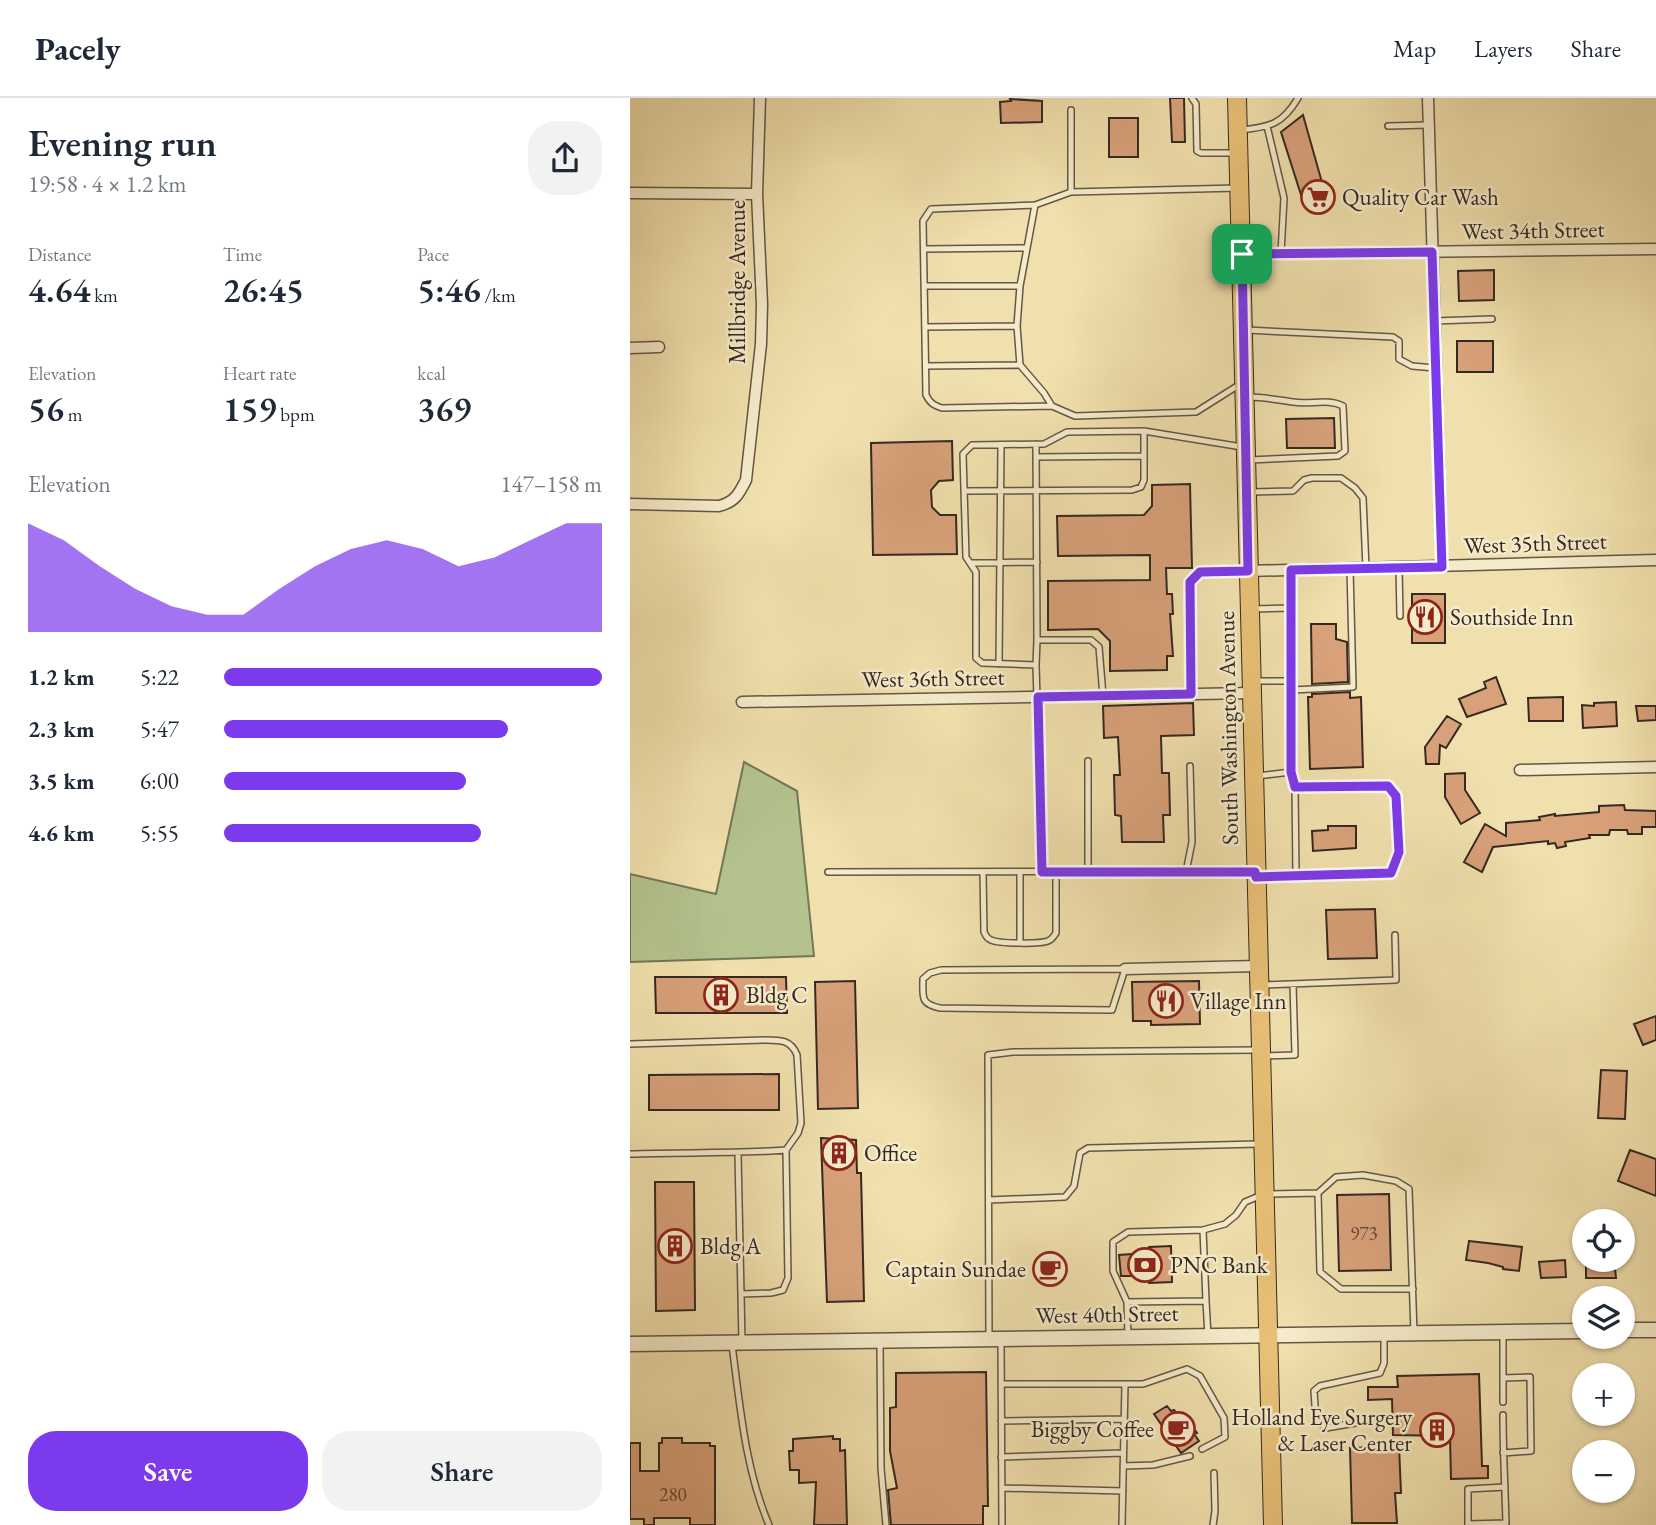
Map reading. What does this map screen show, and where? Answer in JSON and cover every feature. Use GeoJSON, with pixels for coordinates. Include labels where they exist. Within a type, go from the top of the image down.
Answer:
{"type":"FeatureCollection","features":[{"type":"Feature","properties":{"kind":"main road","name":"South Washington Avenue"},"geometry":{"type":"LineString","coordinates":[[1237,98],[1273,1525]]}},
{"type":"Feature","properties":{"kind":"street","name":"Millbridge Avenue"},"geometry":{"type":"LineString","coordinates":[[630,504],[710,507],[731,503],[740,494],[746,480],[759,369],[762,304],[757,194],[760,98]]}},
{"type":"Feature","properties":{"kind":"street"},"geometry":{"type":"LineString","coordinates":[[1428,98],[1442,567]]}},
{"type":"Feature","properties":{"kind":"street"},"geometry":{"type":"LineString","coordinates":[[630,193],[757,194]]}},
{"type":"Feature","properties":{"kind":"street","name":"West 34th Street"},"geometry":{"type":"LineString","coordinates":[[1242,254],[1656,249]]}},
{"type":"Feature","properties":{"kind":"street"},"geometry":{"type":"LineString","coordinates":[[630,348],[659,347]]}},
{"type":"Feature","properties":{"kind":"street","name":"West 35th Street"},"geometry":{"type":"LineString","coordinates":[[1248,571],[1656,560]]}},
{"type":"Feature","properties":{"kind":"street","name":"West 36th Street"},"geometry":{"type":"LineString","coordinates":[[741,702],[1191,694],[1252,687]]}},
{"type":"Feature","properties":{"kind":"street"},"geometry":{"type":"LineString","coordinates":[[1520,770],[1656,767]]}},
{"type":"Feature","properties":{"kind":"street"},"geometry":{"type":"LineString","coordinates":[[1125,969],[1258,966]]}},
{"type":"Feature","properties":{"kind":"street"},"geometry":{"type":"LineString","coordinates":[[1635,1330],[1656,1330]]}},
{"type":"Feature","properties":{"kind":"street","name":"West 40th Street"},"geometry":{"type":"LineString","coordinates":[[630,1344],[1572,1331]]}},
{"type":"Feature","properties":{"kind":"lane"},"geometry":{"type":"LineString","coordinates":[[1192,98],[1196,104],[1197,151],[1238,153]]}},
{"type":"Feature","properties":{"kind":"lane"},"geometry":{"type":"LineString","coordinates":[[1238,130],[1281,121],[1298,98]]}},
{"type":"Feature","properties":{"kind":"lane"},"geometry":{"type":"LineString","coordinates":[[1071,110],[1071,192]]}},
{"type":"Feature","properties":{"kind":"lane"},"geometry":{"type":"LineString","coordinates":[[1388,126],[1429,125]]}},
{"type":"Feature","properties":{"kind":"lane"},"geometry":{"type":"LineString","coordinates":[[1267,126],[1284,198],[1281,253]]}},
{"type":"Feature","properties":{"kind":"lane"},"geometry":{"type":"LineString","coordinates":[[1036,665],[982,663],[976,658],[976,572],[966,556],[963,454],[972,445],[1044,444],[1067,432],[1144,431],[1246,454],[1338,456],[1345,451],[1343,406],[1335,402],[1294,403],[1244,389],[1196,412],[1075,416],[1052,406],[935,406],[929,402],[926,395],[924,216],[935,207],[1035,205],[1071,192],[1240,188]]}},
{"type":"Feature","properties":{"kind":"lane"},"geometry":{"type":"LineString","coordinates":[[1035,205],[1020,286],[1017,326],[1020,365],[1052,406]]}},
{"type":"Feature","properties":{"kind":"lane"},"geometry":{"type":"LineString","coordinates":[[924,249],[1026,248]]}},
{"type":"Feature","properties":{"kind":"lane"},"geometry":{"type":"LineString","coordinates":[[925,286],[1020,286]]}},
{"type":"Feature","properties":{"kind":"lane"},"geometry":{"type":"LineString","coordinates":[[1434,321],[1492,319]]}},
{"type":"Feature","properties":{"kind":"lane"},"geometry":{"type":"LineString","coordinates":[[925,327],[1017,326]]}},
{"type":"Feature","properties":{"kind":"lane"},"geometry":{"type":"LineString","coordinates":[[1243,330],[1393,337],[1399,341],[1399,359],[1412,366],[1436,368]]}},
{"type":"Feature","properties":{"kind":"lane"},"geometry":{"type":"LineString","coordinates":[[926,366],[1020,365]]}},
{"type":"Feature","properties":{"kind":"lane"},"geometry":{"type":"LineString","coordinates":[[964,491],[1132,490],[1141,487],[1144,480],[1144,431]]}},
{"type":"Feature","properties":{"kind":"lane"},"geometry":{"type":"LineString","coordinates":[[1036,444],[1036,665],[1042,872]]}},
{"type":"Feature","properties":{"kind":"lane"},"geometry":{"type":"LineString","coordinates":[[999,664],[1001,445]]}},
{"type":"Feature","properties":{"kind":"lane"},"geometry":{"type":"LineString","coordinates":[[1036,457],[1144,456]]}},
{"type":"Feature","properties":{"kind":"lane"},"geometry":{"type":"LineString","coordinates":[[1247,492],[1293,491],[1304,480],[1341,478],[1363,498],[1366,568]]}},
{"type":"Feature","properties":{"kind":"lane"},"geometry":{"type":"LineString","coordinates":[[970,563],[1037,562]]}},
{"type":"Feature","properties":{"kind":"lane"},"geometry":{"type":"LineString","coordinates":[[1399,568],[1399,616]]}},
{"type":"Feature","properties":{"kind":"lane"},"geometry":{"type":"LineString","coordinates":[[1292,690],[1353,687],[1350,569]]}},
{"type":"Feature","properties":{"kind":"lane"},"geometry":{"type":"LineString","coordinates":[[1291,570],[1291,772],[1295,787],[1296,875]]}},
{"type":"Feature","properties":{"kind":"lane"},"geometry":{"type":"LineString","coordinates":[[1191,694],[1190,582],[1200,572],[1248,571]]}},
{"type":"Feature","properties":{"kind":"lane"},"geometry":{"type":"LineString","coordinates":[[1249,609],[1290,608]]}},
{"type":"Feature","properties":{"kind":"lane"},"geometry":{"type":"LineString","coordinates":[[1037,640],[1091,640],[1099,647],[1103,696]]}},
{"type":"Feature","properties":{"kind":"lane"},"geometry":{"type":"LineString","coordinates":[[1252,687],[1292,681]]}},
{"type":"Feature","properties":{"kind":"lane"},"geometry":{"type":"LineString","coordinates":[[1088,761],[1088,872]]}},
{"type":"Feature","properties":{"kind":"lane"},"geometry":{"type":"LineString","coordinates":[[1186,872],[1192,842],[1190,766]]}},
{"type":"Feature","properties":{"kind":"lane"},"geometry":{"type":"LineString","coordinates":[[1254,776],[1291,772]]}},
{"type":"Feature","properties":{"kind":"lane"},"geometry":{"type":"LineString","coordinates":[[828,872],[1186,872],[1296,875],[1391,873],[1399,852],[1396,796],[1388,786],[1295,787]]}},
{"type":"Feature","properties":{"kind":"lane"},"geometry":{"type":"LineString","coordinates":[[983,872],[984,932],[988,938],[994,942],[1046,942],[1056,933],[1056,872]]}},
{"type":"Feature","properties":{"kind":"lane"},"geometry":{"type":"LineString","coordinates":[[1020,872],[1020,942]]}},
{"type":"Feature","properties":{"kind":"lane"},"geometry":{"type":"LineString","coordinates":[[1258,985],[1396,979],[1395,935]]}},
{"type":"Feature","properties":{"kind":"lane"},"geometry":{"type":"LineString","coordinates":[[1125,969],[1112,1010],[940,1008],[929,1006],[923,999],[923,979],[930,973],[941,970],[1125,969]]}},
{"type":"Feature","properties":{"kind":"lane"},"geometry":{"type":"LineString","coordinates":[[1002,1525],[1001,1384],[995,1338],[989,1200],[988,1055],[1013,1052],[1295,1055],[1293,984]]}},
{"type":"Feature","properties":{"kind":"lane"},"geometry":{"type":"LineString","coordinates":[[630,1044],[777,1040],[793,1045],[799,1069],[801,1123],[798,1133],[786,1150],[788,1278],[783,1290],[741,1294]]}},
{"type":"Feature","properties":{"kind":"lane"},"geometry":{"type":"LineString","coordinates":[[989,1200],[1065,1197],[1074,1186],[1080,1153],[1088,1147],[1263,1144]]}},
{"type":"Feature","properties":{"kind":"lane"},"geometry":{"type":"LineString","coordinates":[[630,1154],[703,1151],[738,1154],[786,1150]]}},
{"type":"Feature","properties":{"kind":"lane"},"geometry":{"type":"LineString","coordinates":[[738,1154],[741,1294],[737,1342],[745,1435],[761,1507],[769,1525]]}},
{"type":"Feature","properties":{"kind":"lane"},"geometry":{"type":"LineString","coordinates":[[1128,1337],[1128,1303],[1113,1271],[1113,1242],[1128,1232],[1203,1230],[1225,1224],[1245,1202],[1264,1194],[1318,1193],[1336,1177],[1363,1175],[1396,1181],[1409,1189],[1414,1333]]}},
{"type":"Feature","properties":{"kind":"lane"},"geometry":{"type":"LineString","coordinates":[[1318,1193],[1320,1272],[1341,1289],[1413,1289]]}},
{"type":"Feature","properties":{"kind":"lane"},"geometry":{"type":"LineString","coordinates":[[1203,1230],[1208,1336]]}},
{"type":"Feature","properties":{"kind":"lane"},"geometry":{"type":"LineString","coordinates":[[1128,1303],[1206,1301]]}},
{"type":"Feature","properties":{"kind":"lane"},"geometry":{"type":"LineString","coordinates":[[1503,1332],[1503,1402]]}},
{"type":"Feature","properties":{"kind":"lane"},"geometry":{"type":"LineString","coordinates":[[1373,1420],[1326,1429],[1316,1420],[1314,1391],[1320,1386],[1380,1373],[1384,1363],[1384,1333]]}},
{"type":"Feature","properties":{"kind":"lane"},"geometry":{"type":"LineString","coordinates":[[880,1340],[881,1468],[886,1525]]}},
{"type":"Feature","properties":{"kind":"lane"},"geometry":{"type":"LineString","coordinates":[[1001,1384],[1143,1384],[1186,1369],[1200,1376],[1226,1425],[1226,1437],[1202,1449]]}},
{"type":"Feature","properties":{"kind":"lane"},"geometry":{"type":"LineString","coordinates":[[1503,1378],[1530,1377],[1531,1451],[1503,1453]]}},
{"type":"Feature","properties":{"kind":"lane"},"geometry":{"type":"LineString","coordinates":[[1122,1525],[1125,1384]]}},
{"type":"Feature","properties":{"kind":"lane"},"geometry":{"type":"LineString","coordinates":[[1503,1415],[1503,1453],[1505,1487],[1506,1523],[1468,1524],[1468,1489],[1505,1487]]}},
{"type":"Feature","properties":{"kind":"lane"},"geometry":{"type":"LineString","coordinates":[[1001,1421],[1124,1419]]}},
{"type":"Feature","properties":{"kind":"lane"},"geometry":{"type":"LineString","coordinates":[[1002,1457],[1123,1453]]}},
{"type":"Feature","properties":{"kind":"lane"},"geometry":{"type":"LineString","coordinates":[[1123,1466],[1153,1465],[1191,1456]]}},
{"type":"Feature","properties":{"kind":"lane"},"geometry":{"type":"LineString","coordinates":[[1213,1525],[1214,1474]]}},
{"type":"Feature","properties":{"kind":"lane"},"geometry":{"type":"LineString","coordinates":[[1002,1488],[1123,1490]]}},
{"type":"Feature","properties":{"kind":"green space"},"geometry":{"type":"Polygon","coordinates":[[[744,762],[797,791],[814,956],[630,962],[630,874],[716,894],[744,762]]]}},
{"type":"Feature","properties":{"kind":"building"},"geometry":{"type":"Polygon","coordinates":[[[1170,98],[1184,98],[1185,142],[1172,142],[1170,98]]]}},
{"type":"Feature","properties":{"kind":"building"},"geometry":{"type":"Polygon","coordinates":[[[1010,99],[1042,101],[1042,122],[1001,123],[1000,102],[1011,101],[1010,99]]]}},
{"type":"Feature","properties":{"kind":"building"},"geometry":{"type":"Polygon","coordinates":[[[1303,115],[1323,186],[1303,201],[1281,132],[1303,115]]]}},
{"type":"Feature","properties":{"kind":"building"},"geometry":{"type":"Polygon","coordinates":[[[1109,118],[1138,118],[1138,157],[1109,157],[1109,118]]]}},
{"type":"Feature","properties":{"kind":"building"},"geometry":{"type":"Polygon","coordinates":[[[1494,270],[1494,300],[1459,301],[1458,271],[1494,270]]]}},
{"type":"Feature","properties":{"kind":"building"},"geometry":{"type":"Polygon","coordinates":[[[1457,341],[1493,341],[1493,372],[1457,372],[1457,341]]]}},
{"type":"Feature","properties":{"kind":"building"},"geometry":{"type":"Polygon","coordinates":[[[1334,418],[1335,448],[1287,448],[1286,419],[1334,418]]]}},
{"type":"Feature","properties":{"kind":"building"},"geometry":{"type":"Polygon","coordinates":[[[952,441],[953,480],[939,481],[931,490],[932,507],[940,515],[956,515],[957,554],[873,555],[871,443],[952,441]]]}},
{"type":"Feature","properties":{"kind":"building"},"geometry":{"type":"Polygon","coordinates":[[[1190,484],[1192,568],[1166,568],[1167,594],[1172,594],[1173,614],[1170,614],[1173,656],[1167,656],[1167,670],[1110,671],[1110,641],[1098,629],[1048,630],[1048,581],[1150,580],[1150,555],[1058,556],[1057,516],[1144,515],[1152,506],[1152,485],[1190,484]]]}},
{"type":"Feature","properties":{"kind":"building"},"geometry":{"type":"Polygon","coordinates":[[[1412,594],[1445,594],[1445,643],[1412,643],[1412,594]]]}},
{"type":"Feature","properties":{"kind":"building"},"geometry":{"type":"Polygon","coordinates":[[[1311,624],[1336,624],[1336,639],[1347,642],[1348,682],[1312,684],[1311,624]]]}},
{"type":"Feature","properties":{"kind":"building"},"geometry":{"type":"Polygon","coordinates":[[[1496,677],[1506,704],[1467,717],[1459,699],[1486,688],[1484,682],[1496,677]]]}},
{"type":"Feature","properties":{"kind":"building"},"geometry":{"type":"Polygon","coordinates":[[[1350,692],[1350,698],[1361,697],[1363,767],[1310,769],[1308,697],[1312,697],[1312,694],[1350,692]]]}},
{"type":"Feature","properties":{"kind":"building"},"geometry":{"type":"Polygon","coordinates":[[[1563,697],[1563,721],[1529,721],[1528,698],[1563,697]]]}},
{"type":"Feature","properties":{"kind":"building"},"geometry":{"type":"Polygon","coordinates":[[[1616,702],[1617,726],[1583,728],[1582,705],[1616,702]]]}},
{"type":"Feature","properties":{"kind":"building"},"geometry":{"type":"Polygon","coordinates":[[[1193,703],[1194,735],[1161,736],[1162,773],[1169,773],[1170,815],[1163,815],[1164,842],[1122,842],[1121,816],[1115,815],[1114,775],[1120,775],[1118,737],[1104,738],[1103,706],[1193,703]]]}},
{"type":"Feature","properties":{"kind":"building"},"geometry":{"type":"Polygon","coordinates":[[[1636,706],[1656,706],[1656,720],[1638,721],[1636,706]]]}},
{"type":"Feature","properties":{"kind":"building"},"geometry":{"type":"Polygon","coordinates":[[[1447,716],[1461,724],[1446,748],[1440,745],[1439,764],[1426,764],[1425,747],[1447,716]]]}},
{"type":"Feature","properties":{"kind":"building"},"geometry":{"type":"Polygon","coordinates":[[[1465,773],[1465,790],[1480,813],[1461,824],[1445,797],[1445,774],[1465,773]]]}},
{"type":"Feature","properties":{"kind":"building"},"geometry":{"type":"Polygon","coordinates":[[[1624,805],[1625,810],[1656,811],[1656,827],[1642,827],[1642,834],[1628,834],[1627,830],[1610,830],[1609,835],[1589,835],[1590,838],[1565,842],[1566,846],[1557,848],[1555,843],[1548,844],[1548,841],[1493,847],[1482,872],[1464,862],[1485,824],[1506,836],[1506,823],[1540,820],[1539,817],[1555,814],[1599,812],[1599,806],[1624,805]]]}},
{"type":"Feature","properties":{"kind":"building"},"geometry":{"type":"Polygon","coordinates":[[[1328,826],[1356,826],[1356,848],[1313,851],[1312,831],[1328,830],[1328,826]]]}},
{"type":"Feature","properties":{"kind":"building"},"geometry":{"type":"Polygon","coordinates":[[[1375,909],[1377,958],[1328,959],[1326,910],[1375,909]]]}},
{"type":"Feature","properties":{"kind":"building","name":"Bldg C"},"geometry":{"type":"Polygon","coordinates":[[[655,977],[786,977],[787,1013],[656,1013],[655,977]]]}},
{"type":"Feature","properties":{"kind":"building"},"geometry":{"type":"Polygon","coordinates":[[[855,981],[858,1108],[818,1109],[815,982],[855,981]]]}},
{"type":"Feature","properties":{"kind":"building","name":"Village Inn"},"geometry":{"type":"Polygon","coordinates":[[[1199,981],[1200,1024],[1151,1025],[1151,1021],[1133,1021],[1132,982],[1199,981]]]}},
{"type":"Feature","properties":{"kind":"building"},"geometry":{"type":"Polygon","coordinates":[[[1656,1016],[1656,1040],[1643,1045],[1634,1024],[1656,1016]]]}},
{"type":"Feature","properties":{"kind":"building"},"geometry":{"type":"Polygon","coordinates":[[[1601,1070],[1627,1071],[1625,1119],[1598,1118],[1601,1070]]]}},
{"type":"Feature","properties":{"kind":"building"},"geometry":{"type":"Polygon","coordinates":[[[779,1074],[779,1110],[649,1110],[649,1075],[779,1074]]]}},
{"type":"Feature","properties":{"kind":"building"},"geometry":{"type":"Polygon","coordinates":[[[821,1138],[856,1140],[857,1173],[861,1173],[864,1301],[827,1302],[821,1138]]]}},
{"type":"Feature","properties":{"kind":"building"},"geometry":{"type":"Polygon","coordinates":[[[1630,1150],[1656,1159],[1656,1196],[1618,1181],[1630,1150]]]}},
{"type":"Feature","properties":{"kind":"building","name":"Bldg A"},"geometry":{"type":"Polygon","coordinates":[[[655,1182],[694,1182],[695,1310],[656,1311],[655,1182]]]}},
{"type":"Feature","properties":{"kind":"building"},"geometry":{"type":"Polygon","coordinates":[[[1389,1194],[1391,1270],[1339,1271],[1337,1195],[1389,1194]]]}},
{"type":"Feature","properties":{"kind":"building"},"geometry":{"type":"Polygon","coordinates":[[[1469,1241],[1522,1247],[1519,1271],[1466,1260],[1469,1241]]]}},
{"type":"Feature","properties":{"kind":"building","name":"PNC Bank"},"geometry":{"type":"Polygon","coordinates":[[[1171,1246],[1172,1282],[1149,1283],[1149,1276],[1121,1276],[1119,1255],[1146,1253],[1149,1247],[1171,1246]]]}},
{"type":"Feature","properties":{"kind":"building"},"geometry":{"type":"Polygon","coordinates":[[[1565,1260],[1566,1277],[1541,1278],[1539,1262],[1565,1260]]]}},
{"type":"Feature","properties":{"kind":"building"},"geometry":{"type":"Polygon","coordinates":[[[1586,1272],[1615,1272],[1616,1278],[1586,1278],[1586,1272]]]}},
{"type":"Feature","properties":{"kind":"building"},"geometry":{"type":"Polygon","coordinates":[[[986,1372],[988,1506],[983,1506],[983,1525],[891,1525],[888,1490],[897,1488],[890,1451],[890,1408],[896,1407],[896,1373],[986,1372]]]}},
{"type":"Feature","properties":{"kind":"building","name":"Holland Eye Surgery & Laser Center"},"geometry":{"type":"Polygon","coordinates":[[[1479,1374],[1482,1466],[1488,1466],[1488,1478],[1451,1479],[1450,1436],[1393,1435],[1392,1399],[1368,1400],[1368,1387],[1398,1387],[1397,1376],[1479,1374]]]}},
{"type":"Feature","properties":{"kind":"building","name":"Biggby Coffee"},"geometry":{"type":"Polygon","coordinates":[[[1167,1406],[1179,1416],[1183,1413],[1197,1433],[1194,1434],[1199,1441],[1181,1453],[1154,1414],[1167,1406]]]}},
{"type":"Feature","properties":{"kind":"building"},"geometry":{"type":"Polygon","coordinates":[[[833,1436],[833,1439],[840,1439],[840,1451],[845,1450],[847,1525],[814,1525],[816,1482],[799,1483],[799,1470],[790,1470],[789,1451],[793,1451],[793,1439],[833,1436]]]}},
{"type":"Feature","properties":{"kind":"building"},"geometry":{"type":"Polygon","coordinates":[[[662,1438],[682,1438],[682,1443],[710,1443],[710,1446],[715,1446],[715,1525],[690,1525],[690,1518],[654,1518],[654,1525],[644,1525],[644,1519],[630,1519],[630,1443],[640,1443],[640,1471],[659,1471],[659,1443],[662,1443],[662,1438]]]}},
{"type":"Feature","properties":{"kind":"building"},"geometry":{"type":"Polygon","coordinates":[[[1399,1446],[1401,1493],[1395,1493],[1397,1523],[1352,1523],[1350,1448],[1399,1446]]]}},
{"type":"Feature","properties":{"kind":"place","name":"Quality Car Wash"},"geometry":{"type":"Point","coordinates":[1318,197]}},
{"type":"Feature","properties":{"kind":"place","name":"Southside Inn"},"geometry":{"type":"Point","coordinates":[1425,617]}},
{"type":"Feature","properties":{"kind":"place","name":"Bldg C"},"geometry":{"type":"Point","coordinates":[721,995]}},
{"type":"Feature","properties":{"kind":"place","name":"Village Inn"},"geometry":{"type":"Point","coordinates":[1166,1001]}},
{"type":"Feature","properties":{"kind":"place","name":"Office"},"geometry":{"type":"Point","coordinates":[839,1153]}},
{"type":"Feature","properties":{"kind":"place","name":"Bldg A"},"geometry":{"type":"Point","coordinates":[675,1246]}},
{"type":"Feature","properties":{"kind":"place","name":"PNC Bank"},"geometry":{"type":"Point","coordinates":[1145,1265]}},
{"type":"Feature","properties":{"kind":"place","name":"Captain Sundae"},"geometry":{"type":"Point","coordinates":[1050,1269]}},
{"type":"Feature","properties":{"kind":"place","name":"Biggby Coffee"},"geometry":{"type":"Point","coordinates":[1178,1429]}},
{"type":"Feature","properties":{"kind":"place","name":"Holland Eye Surgery & Laser Center"},"geometry":{"type":"Point","coordinates":[1437,1430]}},
{"type":"Feature","properties":{"kind":"route"},"geometry":{"type":"LineString","coordinates":[[1432,252],[1442,567],[1291,570],[1291,772],[1295,787],[1388,786],[1396,796],[1399,852],[1391,873],[1256,877],[1255,872],[1042,872],[1038,697],[1191,694],[1190,582],[1200,572],[1248,571],[1242,254],[1432,252]]}}]}
